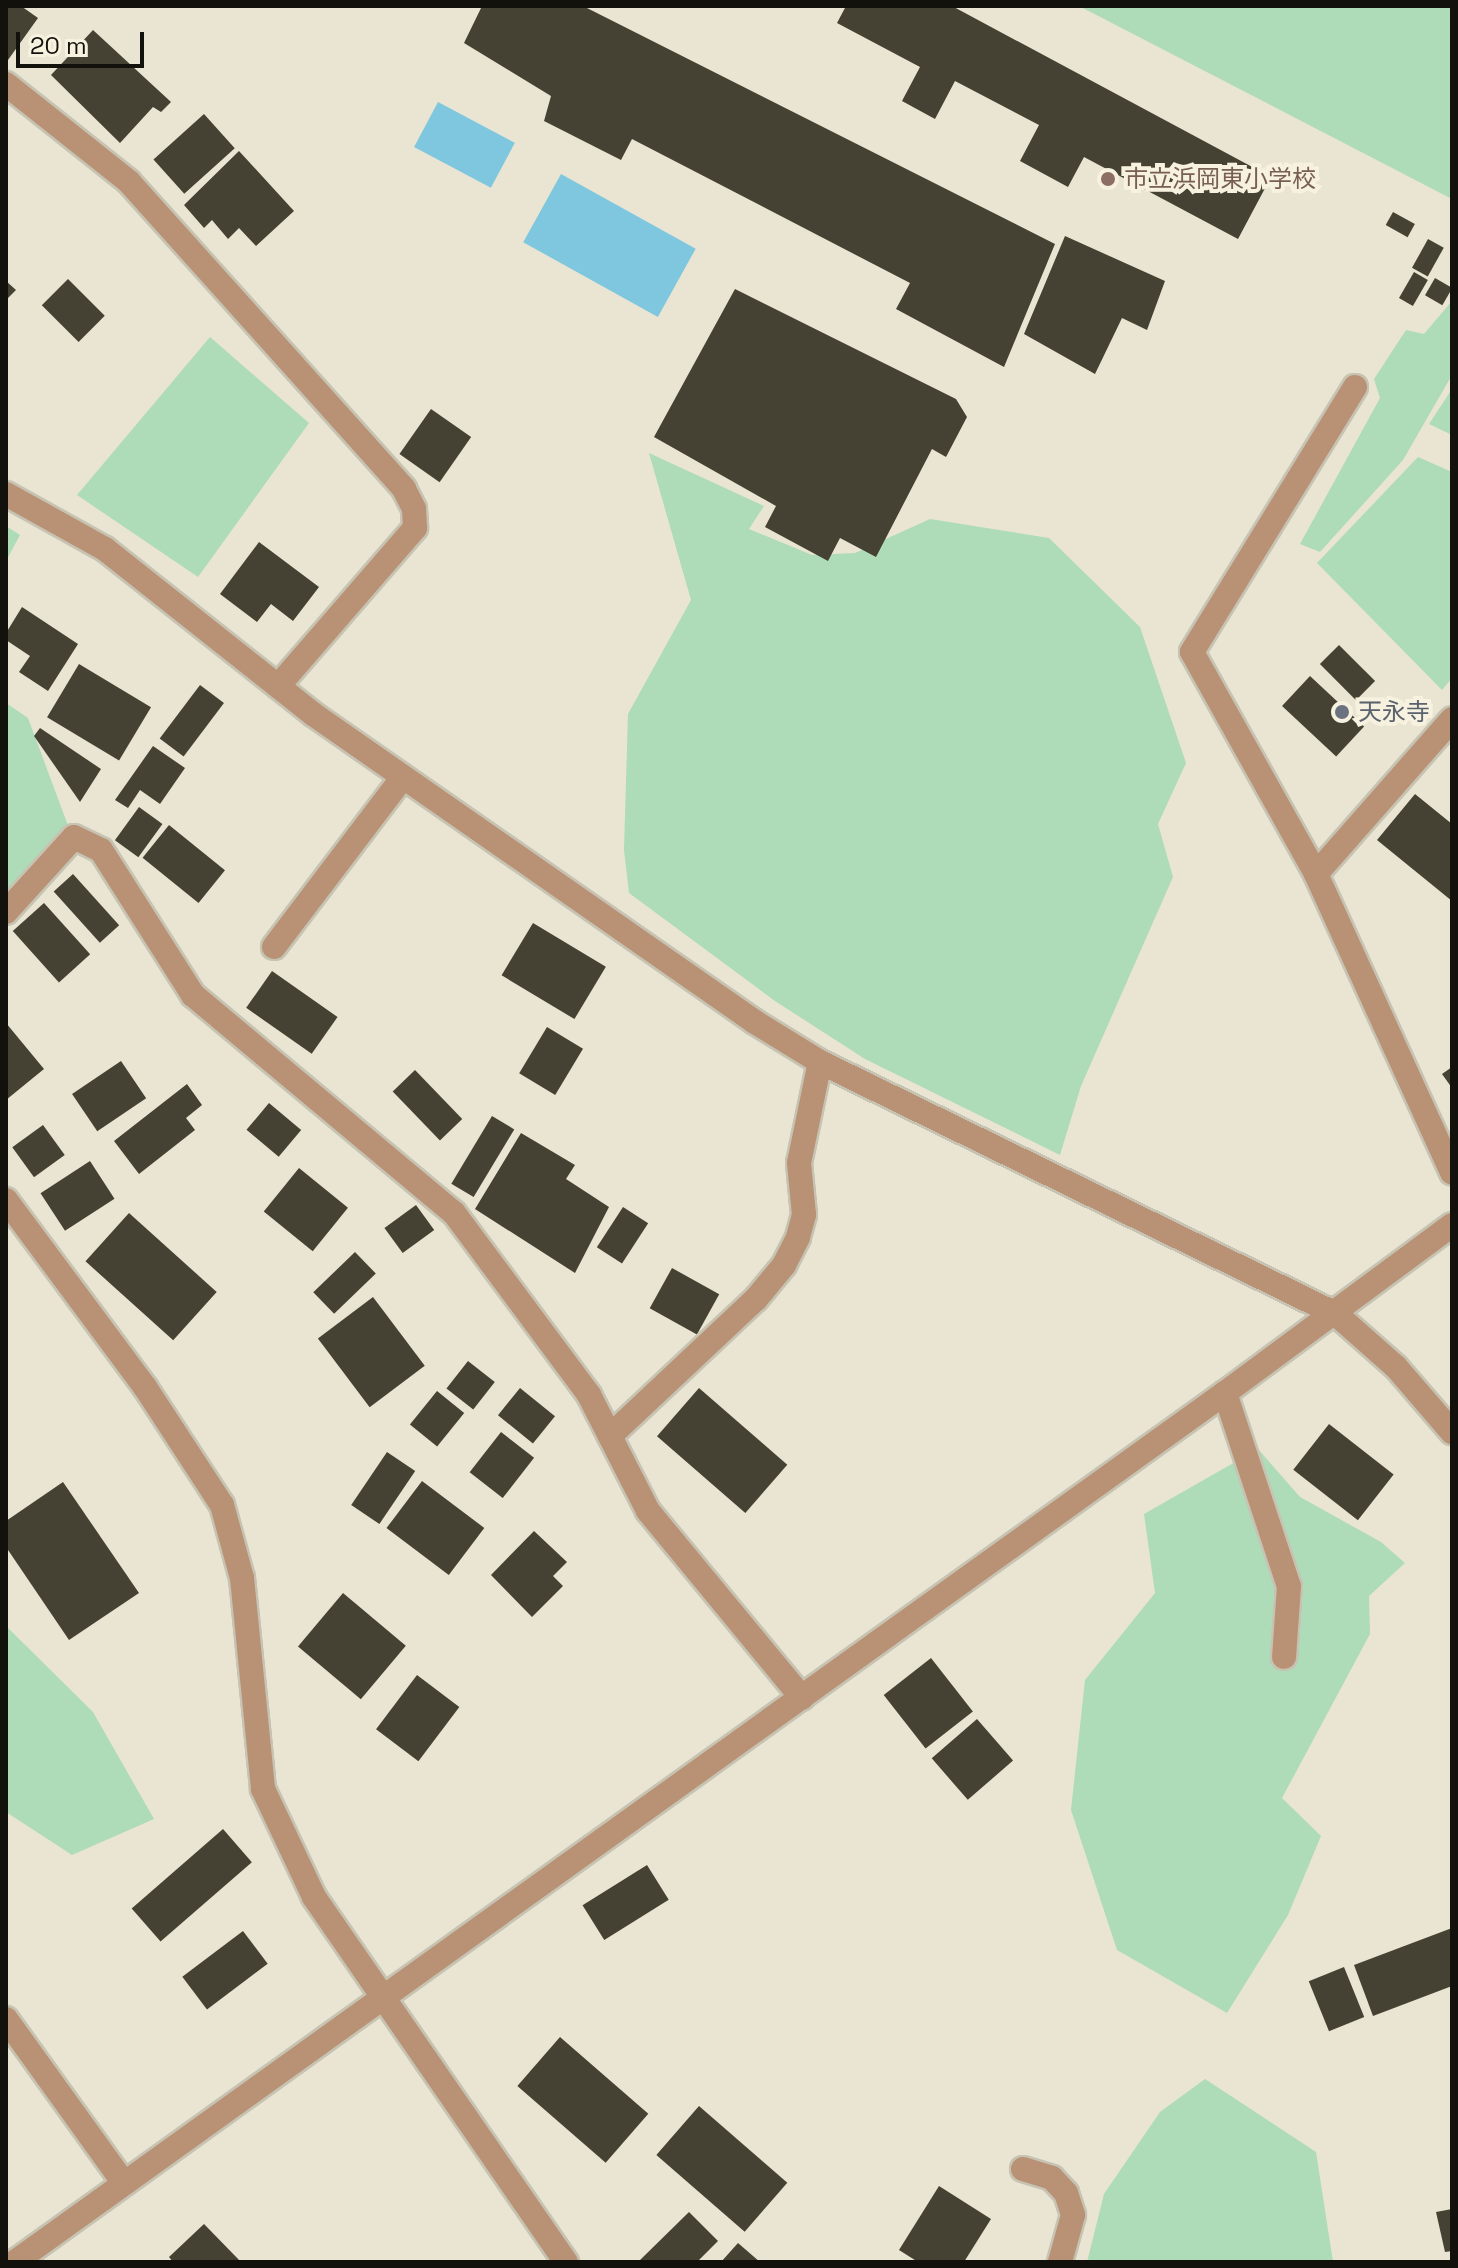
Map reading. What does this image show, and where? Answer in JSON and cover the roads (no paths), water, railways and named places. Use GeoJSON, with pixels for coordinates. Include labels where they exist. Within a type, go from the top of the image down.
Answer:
{"type":"FeatureCollection","features":[{"type":"Feature","properties":{"kind":"street"},"geometry":{"type":"LineString","coordinates":[[6,84],[129,182],[404,489],[414,509],[415,528],[278,686]]}},
{"type":"Feature","properties":{"kind":"street"},"geometry":{"type":"LineString","coordinates":[[1355,387],[1192,652],[1316,874],[1452,1173]]}},
{"type":"Feature","properties":{"kind":"street"},"geometry":{"type":"LineString","coordinates":[[6,494],[105,549],[278,686],[403,777],[755,1022],[820,1062],[1336,1314],[1396,1367],[1452,1432]]}},
{"type":"Feature","properties":{"kind":"street"},"geometry":{"type":"LineString","coordinates":[[1316,874],[1452,719]]}},
{"type":"Feature","properties":{"kind":"street"},"geometry":{"type":"LineString","coordinates":[[274,947],[403,777]]}},
{"type":"Feature","properties":{"kind":"street"},"geometry":{"type":"LineString","coordinates":[[6,912],[74,837],[101,850],[193,995],[454,1213],[589,1395],[648,1511],[802,1698]]}},
{"type":"Feature","properties":{"kind":"street"},"geometry":{"type":"LineString","coordinates":[[610,1436],[756,1299],[784,1265],[798,1237],[804,1215],[799,1163],[820,1062]]}},
{"type":"Feature","properties":{"kind":"street"},"geometry":{"type":"LineString","coordinates":[[6,1200],[145,1387],[222,1505],[242,1578],[263,1789],[314,1897],[566,2262]]}},
{"type":"Feature","properties":{"kind":"street"},"geometry":{"type":"LineString","coordinates":[[15,2262],[1336,1314],[1452,1225]]}},
{"type":"Feature","properties":{"kind":"street"},"geometry":{"type":"LineString","coordinates":[[1225,1393],[1289,1586],[1284,1657]]}},
{"type":"Feature","properties":{"kind":"street"},"geometry":{"type":"LineString","coordinates":[[6,2019],[124,2183]]}},
{"type":"Feature","properties":{"kind":"street"},"geometry":{"type":"LineString","coordinates":[[1023,2169],[1052,2178],[1066,2193],[1073,2215],[1060,2262]]}},
{"type":"Feature","properties":{"kind":"water"},"geometry":{"type":"Polygon","coordinates":[[[438,102],[515,143],[491,188],[414,147],[438,102]]]}},
{"type":"Feature","properties":{"kind":"water"},"geometry":{"type":"Polygon","coordinates":[[[561,174],[696,249],[658,317],[523,242],[561,174]]]}},
{"type":"Feature","properties":{"kind":"place","name":"市立浜岡東小学校"},"geometry":{"type":"Point","coordinates":[1108,179]}},
{"type":"Feature","properties":{"kind":"place","name":"天永寺"},"geometry":{"type":"Point","coordinates":[1342,712]}}]}
